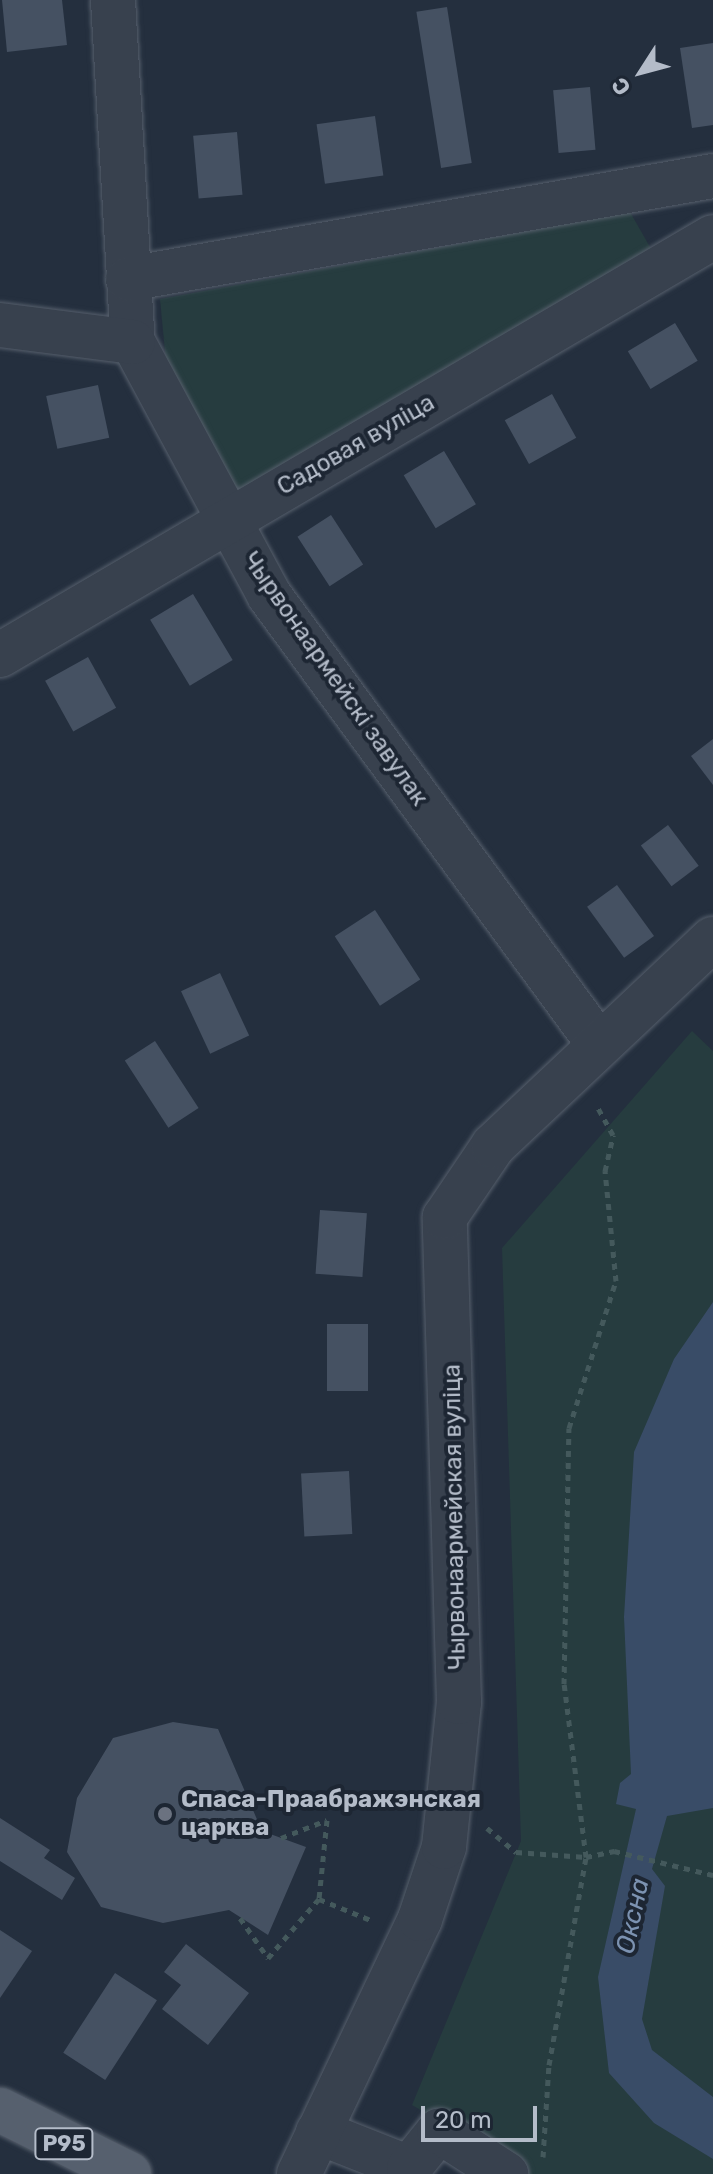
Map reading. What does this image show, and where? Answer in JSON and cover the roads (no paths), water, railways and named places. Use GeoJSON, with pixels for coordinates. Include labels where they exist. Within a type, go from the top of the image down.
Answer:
{"type":"FeatureCollection","features":[{"type":"Feature","properties":{"kind":"main road","name":"Р95"},"geometry":{"type":"LineString","coordinates":[[0,2110],[129,2174]]}},
{"type":"Feature","properties":{"kind":"street","name":"Чырвонаармейскі завулак"},"geometry":{"type":"LineString","coordinates":[[113,0],[133,342],[269,595],[598,1043]]}},
{"type":"Feature","properties":{"kind":"street"},"geometry":{"type":"LineString","coordinates":[[128,279],[713,176]]}},
{"type":"Feature","properties":{"kind":"street","name":"Садовая вуліца"},"geometry":{"type":"LineString","coordinates":[[0,655],[713,237]]}},
{"type":"Feature","properties":{"kind":"street"},"geometry":{"type":"LineString","coordinates":[[0,325],[133,342]]}},
{"type":"Feature","properties":{"kind":"street","name":"Чырвонаармейская вуліца"},"geometry":{"type":"LineString","coordinates":[[299,2174],[420,1919],[451,1798],[459,1702],[458,1506],[445,1217],[493,1146],[598,1043],[713,939]]}},
{"type":"Feature","properties":{"kind":"street"},"geometry":{"type":"LineString","coordinates":[[318,2132],[409,2168],[439,2131],[506,2174]]}},
{"type":"Feature","properties":{"kind":"water","name":"Оксна"},"geometry":{"type":"Polygon","coordinates":[[[713,1302],[713,1808],[667,1816],[652,1869],[665,1886],[642,2019],[652,2050],[713,2097],[713,2159],[654,2123],[609,2073],[598,1977],[636,1809],[616,1804],[620,1783],[631,1774],[624,1617],[634,1452],[674,1359],[713,1302]]]}},
{"type":"Feature","properties":{"kind":"place","name":"Спаса-Праабражэнская царква"},"geometry":{"type":"Point","coordinates":[165,1814]}}]}
